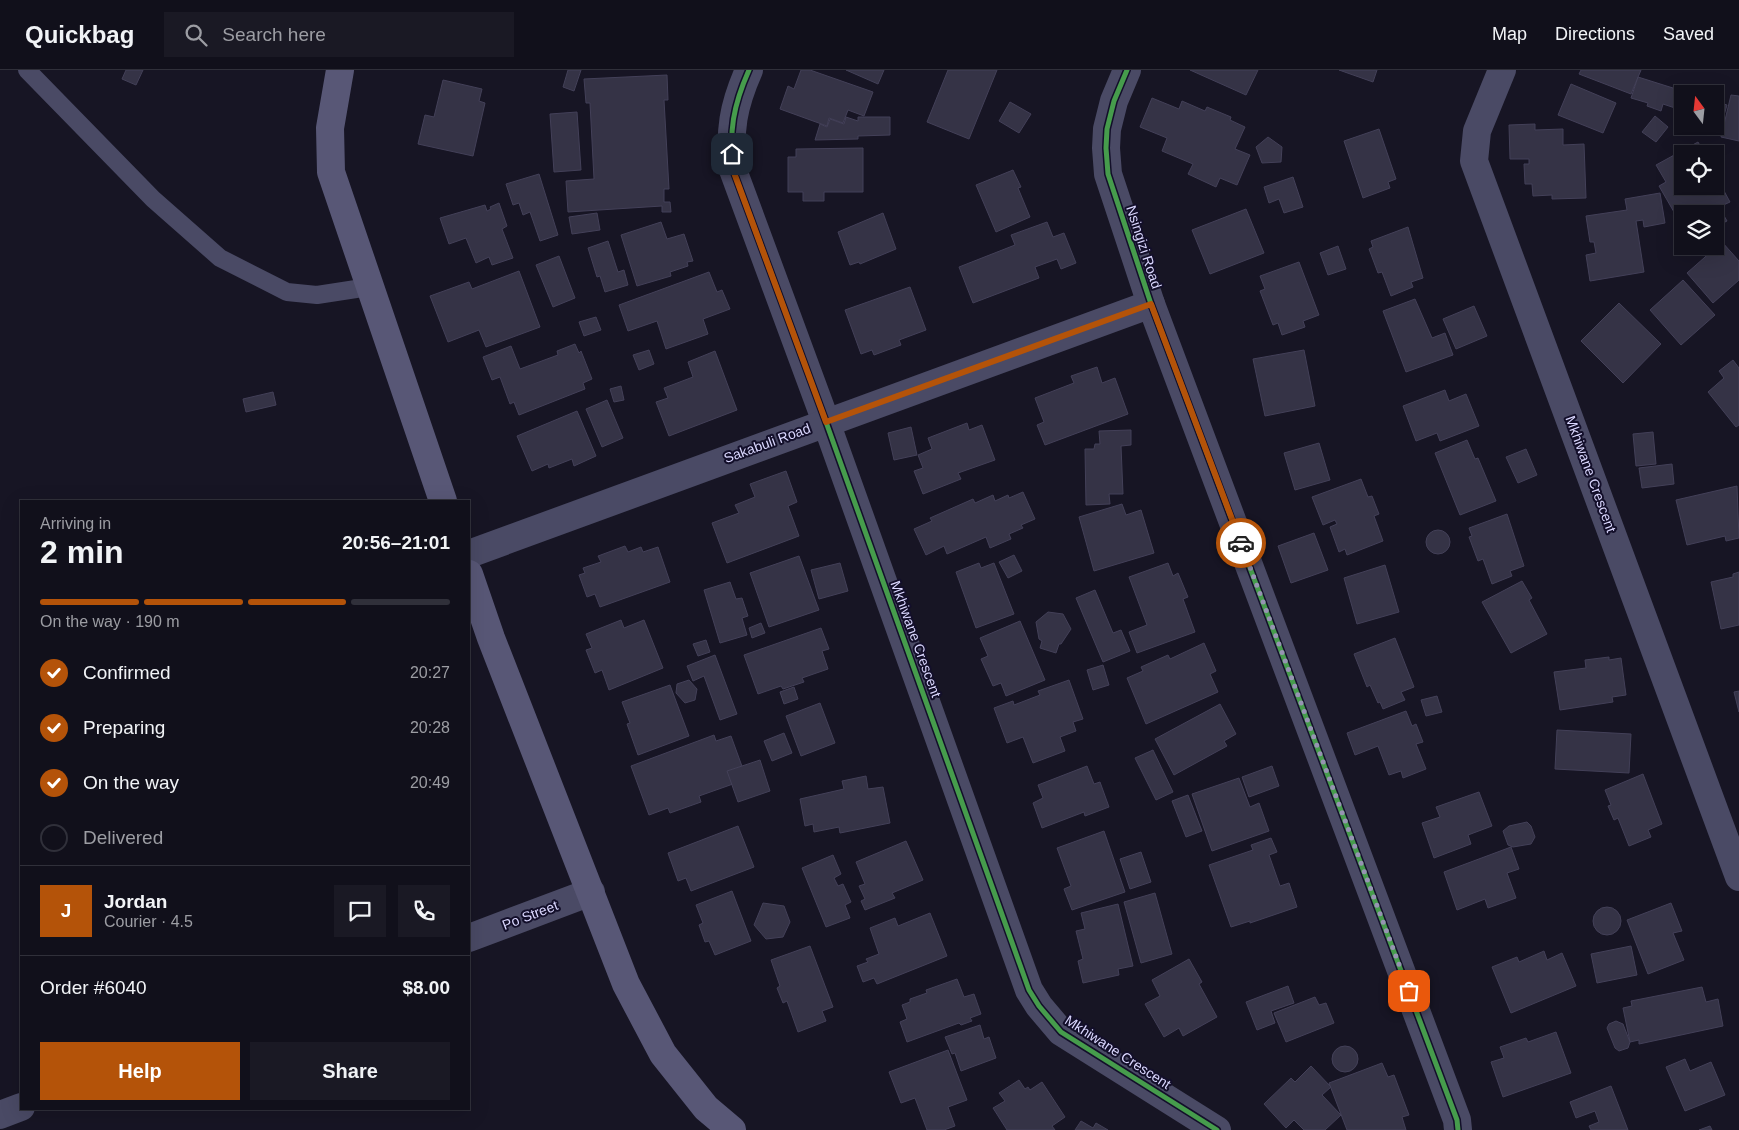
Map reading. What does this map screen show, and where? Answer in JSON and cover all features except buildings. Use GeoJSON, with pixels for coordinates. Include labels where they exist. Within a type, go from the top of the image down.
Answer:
{"type":"FeatureCollection","features":[{"type":"Feature","properties":{"kind":"street"},"geometry":{"type":"LineString","coordinates":[[340,70],[330,128],[331,172],[443,500]]}},
{"type":"Feature","properties":{"kind":"street","name":"Mkhiwane Crescent"},"geometry":{"type":"LineString","coordinates":[[748,70],[741,87],[732,130],[733,170],[826,422],[1029,990],[1039,1006],[1061,1032],[1217,1130]]}},
{"type":"Feature","properties":{"kind":"street","name":"Nsingizi Road"},"geometry":{"type":"LineString","coordinates":[[1127,70],[1114,101],[1107,129],[1108,174],[1151,304],[1358,852],[1457,1120],[1458,1130]]}},
{"type":"Feature","properties":{"kind":"street","name":"Mkhiwane Crescent"},"geometry":{"type":"LineString","coordinates":[[1502,70],[1477,131],[1474,161],[1739,877]]}},
{"type":"Feature","properties":{"kind":"street","name":"Sakabuli Road"},"geometry":{"type":"LineString","coordinates":[[470,554],[1151,304]]}},
{"type":"Feature","properties":{"kind":"street"},"geometry":{"type":"LineString","coordinates":[[470,577],[491,638],[626,984],[663,1054],[706,1108],[732,1130]]}},
{"type":"Feature","properties":{"kind":"street","name":"Po Street"},"geometry":{"type":"LineString","coordinates":[[470,938],[591,892]]}},
{"type":"Feature","properties":{"kind":"street"},"geometry":{"type":"LineString","coordinates":[[0,1115],[20,1107]]}},
{"type":"Feature","properties":{"kind":"lane"},"geometry":{"type":"LineString","coordinates":[[27,70],[153,199],[220,258],[288,292],[317,295],[369,287]]}},
{"type":"Feature","properties":{"kind":"cycle path"},"geometry":{"type":"LineString","coordinates":[[749,70],[739,95],[732,131],[733,170],[826,422],[1029,990],[1039,1006],[1061,1032],[1217,1130]]}},
{"type":"Feature","properties":{"kind":"cycle path"},"geometry":{"type":"LineString","coordinates":[[1127,70],[1114,101],[1107,129],[1108,174],[1151,304],[1457,1120],[1458,1130]]}},
{"type":"Feature","properties":{"kind":"way so far"},"geometry":{"type":"LineString","coordinates":[[1241,543],[1409,991]]}},
{"type":"Feature","properties":{"kind":"route"},"geometry":{"type":"LineString","coordinates":[[732,154],[733,170],[826,422],[1151,304],[1241,543]]}}]}
